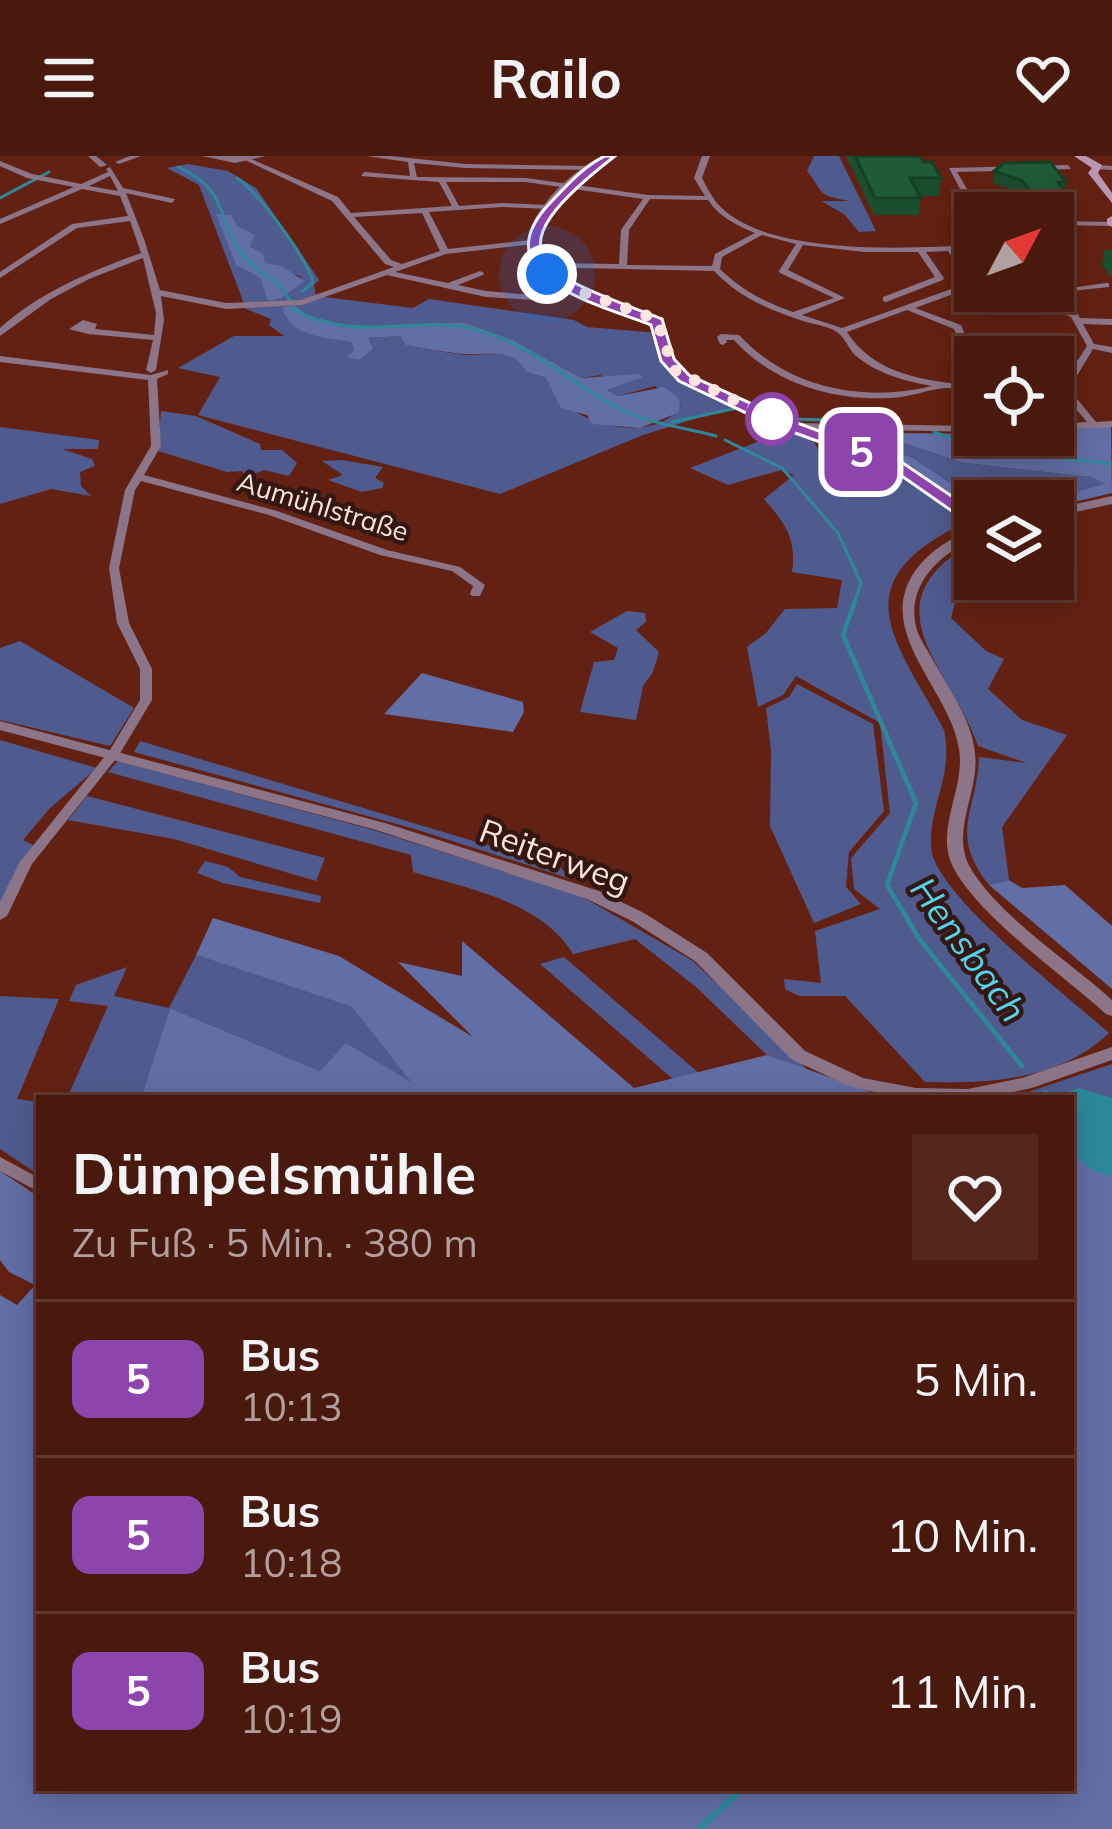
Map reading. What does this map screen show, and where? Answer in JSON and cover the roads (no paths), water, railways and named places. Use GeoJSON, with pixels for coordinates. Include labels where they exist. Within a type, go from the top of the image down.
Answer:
{"type":"FeatureCollection","features":[{"type":"Feature","properties":{"kind":"main road"},"geometry":{"type":"LineString","coordinates":[[1082,164],[1112,200]]}},
{"type":"Feature","properties":{"kind":"main road"},"geometry":{"type":"LineString","coordinates":[[1082,164],[1111,218]]}},
{"type":"Feature","properties":{"kind":"street"},"geometry":{"type":"LineString","coordinates":[[0,916],[26,862],[115,752],[146,700],[149,682],[115,592],[126,506],[156,446],[149,374],[159,306],[151,268],[123,192],[108,169],[92,156]]}},
{"type":"Feature","properties":{"kind":"street"},"geometry":{"type":"LineString","coordinates":[[119,162],[137,156]]}},
{"type":"Feature","properties":{"kind":"street"},"geometry":{"type":"LineString","coordinates":[[206,156],[262,156]]}},
{"type":"Feature","properties":{"kind":"street"},"geometry":{"type":"LineString","coordinates":[[370,156],[411,163],[592,165]]}},
{"type":"Feature","properties":{"kind":"street"},"geometry":{"type":"LineString","coordinates":[[572,156],[592,165]]}},
{"type":"Feature","properties":{"kind":"street"},"geometry":{"type":"LineString","coordinates":[[609,156],[592,165],[547,207],[532,242],[541,265],[556,281],[657,322],[668,361],[684,378],[791,426],[895,464],[954,505]]}},
{"type":"Feature","properties":{"kind":"street"},"geometry":{"type":"LineString","coordinates":[[706,156],[698,178],[709,198],[760,233],[800,244],[954,248]]}},
{"type":"Feature","properties":{"kind":"street"},"geometry":{"type":"LineString","coordinates":[[247,159],[329,196],[351,215],[388,262],[402,267]]}},
{"type":"Feature","properties":{"kind":"street"},"geometry":{"type":"LineString","coordinates":[[0,163],[81,188],[172,202]]}},
{"type":"Feature","properties":{"kind":"street"},"geometry":{"type":"LineString","coordinates":[[411,163],[414,179]]}},
{"type":"Feature","properties":{"kind":"street"},"geometry":{"type":"LineString","coordinates":[[965,192],[952,170],[1112,167]]}},
{"type":"Feature","properties":{"kind":"street"},"geometry":{"type":"LineString","coordinates":[[0,222],[81,188],[108,169]]}},
{"type":"Feature","properties":{"kind":"street"},"geometry":{"type":"LineString","coordinates":[[364,174],[573,184],[648,197],[709,198]]}},
{"type":"Feature","properties":{"kind":"street"},"geometry":{"type":"LineString","coordinates":[[441,180],[456,207]]}},
{"type":"Feature","properties":{"kind":"street"},"geometry":{"type":"LineString","coordinates":[[623,266],[625,230],[648,197]]}},
{"type":"Feature","properties":{"kind":"street"},"geometry":{"type":"LineString","coordinates":[[351,215],[456,207],[547,207]]}},
{"type":"Feature","properties":{"kind":"street"},"geometry":{"type":"LineString","coordinates":[[425,212],[445,252]]}},
{"type":"Feature","properties":{"kind":"street"},"geometry":{"type":"LineString","coordinates":[[0,276],[75,226],[132,218]]}},
{"type":"Feature","properties":{"kind":"street"},"geometry":{"type":"LineString","coordinates":[[1074,222],[1111,218]]}},
{"type":"Feature","properties":{"kind":"street"},"geometry":{"type":"LineString","coordinates":[[716,269],[718,256],[727,247],[760,233]]}},
{"type":"Feature","properties":{"kind":"street"},"geometry":{"type":"LineString","coordinates":[[155,292],[226,306],[302,302],[445,252],[532,242]]}},
{"type":"Feature","properties":{"kind":"street"},"geometry":{"type":"LineString","coordinates":[[794,315],[841,298],[839,293],[783,271],[800,244]]}},
{"type":"Feature","properties":{"kind":"street"},"geometry":{"type":"LineString","coordinates":[[886,299],[940,278],[919,248]]}},
{"type":"Feature","properties":{"kind":"street"},"geometry":{"type":"LineString","coordinates":[[950,248],[954,253]]}},
{"type":"Feature","properties":{"kind":"street"},"geometry":{"type":"LineString","coordinates":[[0,333],[18,314],[143,255]]}},
{"type":"Feature","properties":{"kind":"street"},"geometry":{"type":"LineString","coordinates":[[541,265],[716,269],[738,290],[842,331],[954,290]]}},
{"type":"Feature","properties":{"kind":"street"},"geometry":{"type":"LineString","coordinates":[[448,287],[480,272]]}},
{"type":"Feature","properties":{"kind":"street"},"geometry":{"type":"LineString","coordinates":[[388,273],[532,298]]}},
{"type":"Feature","properties":{"kind":"street"},"geometry":{"type":"LineString","coordinates":[[1074,288],[1106,284]]}},
{"type":"Feature","properties":{"kind":"street"},"geometry":{"type":"LineString","coordinates":[[159,306],[182,298]]}},
{"type":"Feature","properties":{"kind":"street"},"geometry":{"type":"LineString","coordinates":[[908,308],[958,327],[961,336]]}},
{"type":"Feature","properties":{"kind":"street"},"geometry":{"type":"LineString","coordinates":[[0,311],[18,314]]}},
{"type":"Feature","properties":{"kind":"street"},"geometry":{"type":"LineString","coordinates":[[1068,312],[1090,346]]}},
{"type":"Feature","properties":{"kind":"street"},"geometry":{"type":"LineString","coordinates":[[1078,321],[1112,322]]}},
{"type":"Feature","properties":{"kind":"street"},"geometry":{"type":"LineString","coordinates":[[88,331],[157,338]]}},
{"type":"Feature","properties":{"kind":"street"},"geometry":{"type":"LineString","coordinates":[[842,331],[851,352],[868,362],[954,387]]}},
{"type":"Feature","properties":{"kind":"street"},"geometry":{"type":"LineString","coordinates":[[1090,346],[1112,350]]}},
{"type":"Feature","properties":{"kind":"street"},"geometry":{"type":"LineString","coordinates":[[1074,368],[1090,346]]}},
{"type":"Feature","properties":{"kind":"street"},"geometry":{"type":"LineString","coordinates":[[743,347],[786,373],[849,395],[894,397],[943,386]]}},
{"type":"Feature","properties":{"kind":"street"},"geometry":{"type":"LineString","coordinates":[[0,359],[149,374]]}},
{"type":"Feature","properties":{"kind":"street"},"geometry":{"type":"LineString","coordinates":[[1074,405],[1093,424]]}},
{"type":"Feature","properties":{"kind":"street"},"geometry":{"type":"LineString","coordinates":[[1074,425],[1112,424]]}},
{"type":"Feature","properties":{"kind":"street"},"geometry":{"type":"LineString","coordinates":[[791,426],[954,429]]}},
{"type":"Feature","properties":{"kind":"street","name":"Aumühlstraße"},"geometry":{"type":"LineString","coordinates":[[139,477],[288,518],[383,554],[455,569],[479,585],[476,594]]}},
{"type":"Feature","properties":{"kind":"street"},"geometry":{"type":"LineString","coordinates":[[1074,509],[1112,500]]}},
{"type":"Feature","properties":{"kind":"street"},"geometry":{"type":"LineString","coordinates":[[954,546],[923,565],[908,601],[910,630],[968,747],[969,771],[957,816],[959,864],[989,899],[1112,1010]]}},
{"type":"Feature","properties":{"kind":"street","name":"Reiterweg"},"geometry":{"type":"LineString","coordinates":[[0,724],[380,826],[593,895],[638,917],[701,958],[798,1055],[858,1083],[916,1094],[968,1095],[1025,1084],[1112,1053]]}},
{"type":"Feature","properties":{"kind":"street"},"geometry":{"type":"LineString","coordinates":[[0,1162],[36,1184]]}},
{"type":"Feature","properties":{"kind":"waterway","name":"Hensbach"},"geometry":{"type":"LineString","coordinates":[[178,167],[214,195],[243,255],[290,301]]}},
{"type":"Feature","properties":{"kind":"waterway"},"geometry":{"type":"LineString","coordinates":[[0,198],[49,172]]}},
{"type":"Feature","properties":{"kind":"waterway"},"geometry":{"type":"LineString","coordinates":[[237,178],[269,211],[301,257],[313,282],[303,291]]}},
{"type":"Feature","properties":{"kind":"waterway","name":"Hensbach"},"geometry":{"type":"LineString","coordinates":[[290,308],[340,325],[456,326],[481,331],[517,346],[630,413],[716,436]]}},
{"type":"Feature","properties":{"kind":"waterway"},"geometry":{"type":"LineString","coordinates":[[672,422],[737,408]]}},
{"type":"Feature","properties":{"kind":"waterway"},"geometry":{"type":"LineString","coordinates":[[790,419],[900,422]]}},
{"type":"Feature","properties":{"kind":"waterway"},"geometry":{"type":"LineString","coordinates":[[934,432],[987,450],[1112,464]]}},
{"type":"Feature","properties":{"kind":"waterway","name":"Hensbach"},"geometry":{"type":"LineString","coordinates":[[725,440],[782,468],[838,533],[861,583],[855,601]]}},
{"type":"Feature","properties":{"kind":"waterway","name":"Hensbach"},"geometry":{"type":"LineString","coordinates":[[855,601],[843,635],[916,803],[887,885],[920,940],[1022,1066]]}},
{"type":"Feature","properties":{"kind":"waterway","name":"Hensbach"},"geometry":{"type":"LineString","coordinates":[[1045,1092],[1048,1095]]}},
{"type":"Feature","properties":{"kind":"waterway"},"geometry":{"type":"LineString","coordinates":[[699,1829],[740,1791]]}}]}
